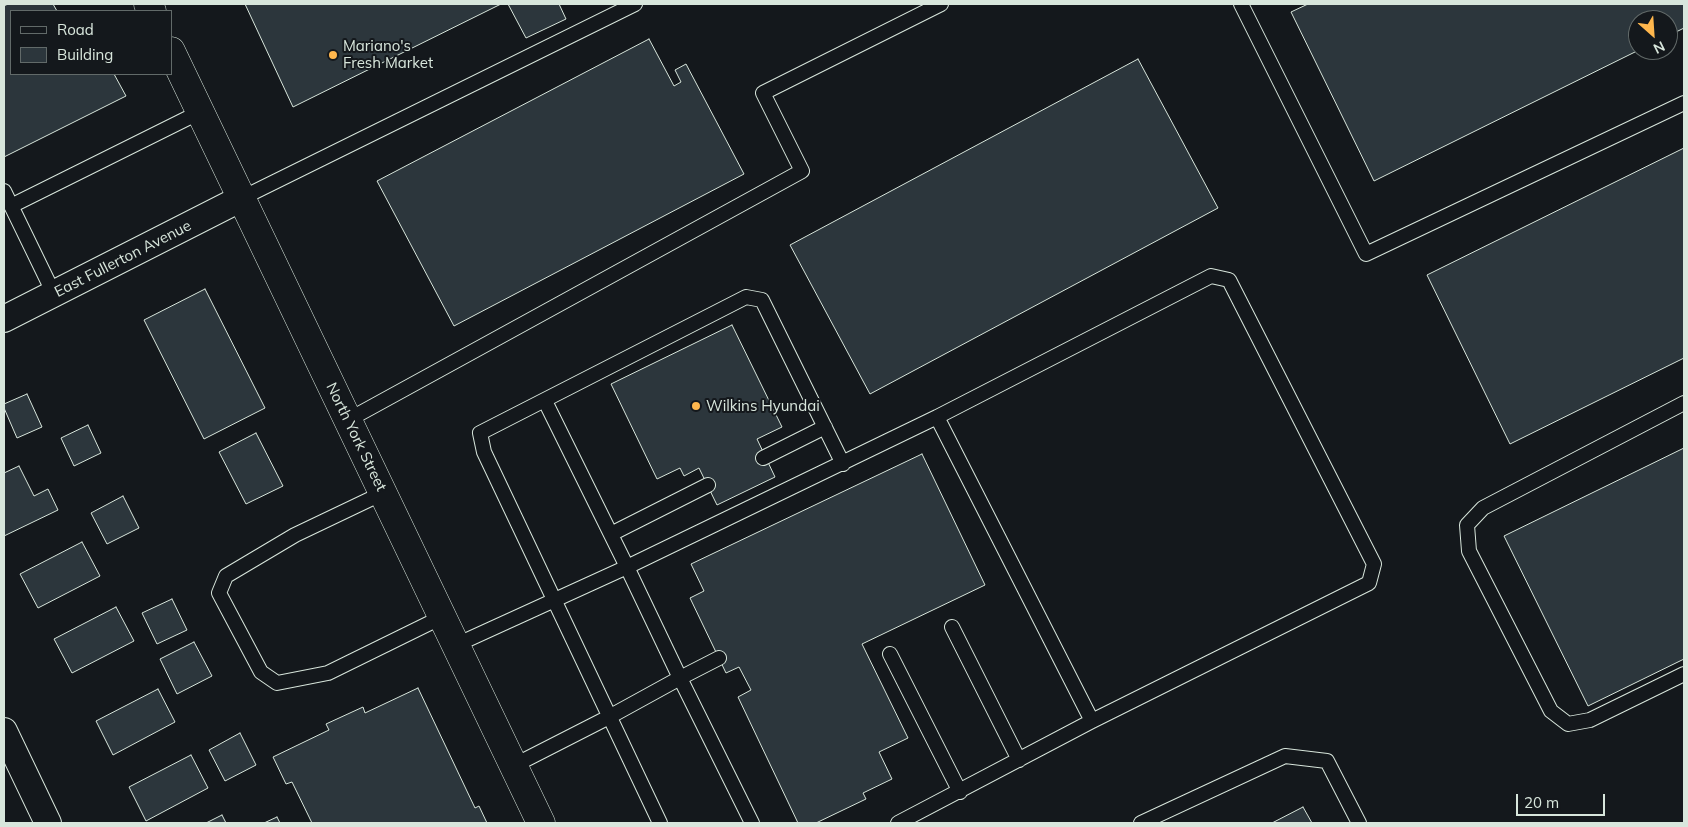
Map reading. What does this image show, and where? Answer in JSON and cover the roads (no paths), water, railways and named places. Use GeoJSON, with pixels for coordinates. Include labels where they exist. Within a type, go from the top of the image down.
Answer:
{"type":"FeatureCollection","features":[{"type":"Feature","properties":{"kind":"main road","name":"North York Street"},"geometry":{"type":"LineString","coordinates":[[172,53],[541,823]]}},
{"type":"Feature","properties":{"kind":"street","name":"East Fullerton Avenue"},"geometry":{"type":"LineString","coordinates":[[4,319],[242,198]]}},
{"type":"Feature","properties":{"kind":"street"},"geometry":{"type":"LineString","coordinates":[[4,731],[48,823]]}},
{"type":"Feature","properties":{"kind":"lane"},"geometry":{"type":"LineString","coordinates":[[242,198],[635,4]]}},
{"type":"Feature","properties":{"kind":"lane"},"geometry":{"type":"LineString","coordinates":[[348,420],[802,171],[763,92],[941,4]]}},
{"type":"Feature","properties":{"kind":"lane"},"geometry":{"type":"LineString","coordinates":[[1241,4],[1366,254],[1684,103]]}},
{"type":"Feature","properties":{"kind":"lane"},"geometry":{"type":"LineString","coordinates":[[11,206],[200,112]]}},
{"type":"Feature","properties":{"kind":"lane"},"geometry":{"type":"LineString","coordinates":[[4,191],[54,294]]}},
{"type":"Feature","properties":{"kind":"lane"},"geometry":{"type":"LineString","coordinates":[[456,645],[627,567],[843,464],[1211,276],[1229,280],[1374,564],[1369,583],[1092,722],[898,823]]}},
{"type":"Feature","properties":{"kind":"lane"},"geometry":{"type":"LineString","coordinates":[[660,823],[484,452],[480,433],[746,297],[762,300],[843,464]]}},
{"type":"Feature","properties":{"kind":"lane"},"geometry":{"type":"LineString","coordinates":[[545,401],[752,823]]}},
{"type":"Feature","properties":{"kind":"lane"},"geometry":{"type":"LineString","coordinates":[[1684,404],[1483,508],[1467,526],[1469,551],[1551,711],[1568,724],[1590,720],[1684,674]]}},
{"type":"Feature","properties":{"kind":"lane"},"geometry":{"type":"LineString","coordinates":[[937,417],[1092,722]]}},
{"type":"Feature","properties":{"kind":"lane"},"geometry":{"type":"LineString","coordinates":[[763,458],[825,427]]}},
{"type":"Feature","properties":{"kind":"lane"},"geometry":{"type":"LineString","coordinates":[[611,534],[708,485]]}},
{"type":"Feature","properties":{"kind":"lane"},"geometry":{"type":"LineString","coordinates":[[383,493],[295,536],[226,576],[219,594],[261,672],[277,682],[328,674],[442,616]]}},
{"type":"Feature","properties":{"kind":"lane"},"geometry":{"type":"LineString","coordinates":[[952,628],[1019,760]]}},
{"type":"Feature","properties":{"kind":"lane"},"geometry":{"type":"LineString","coordinates":[[890,654],[960,792]]}},
{"type":"Feature","properties":{"kind":"lane"},"geometry":{"type":"LineString","coordinates":[[513,766],[719,658]]}},
{"type":"Feature","properties":{"kind":"lane"},"geometry":{"type":"LineString","coordinates":[[1141,823],[1285,756],[1327,761],[1358,823]]}},
{"type":"Feature","properties":{"kind":"place","name":"Mariano's Fresh Market"},"geometry":{"type":"Point","coordinates":[333,55]}},
{"type":"Feature","properties":{"kind":"place","name":"Wilkins Hyundai"},"geometry":{"type":"Point","coordinates":[696,406]}}]}
